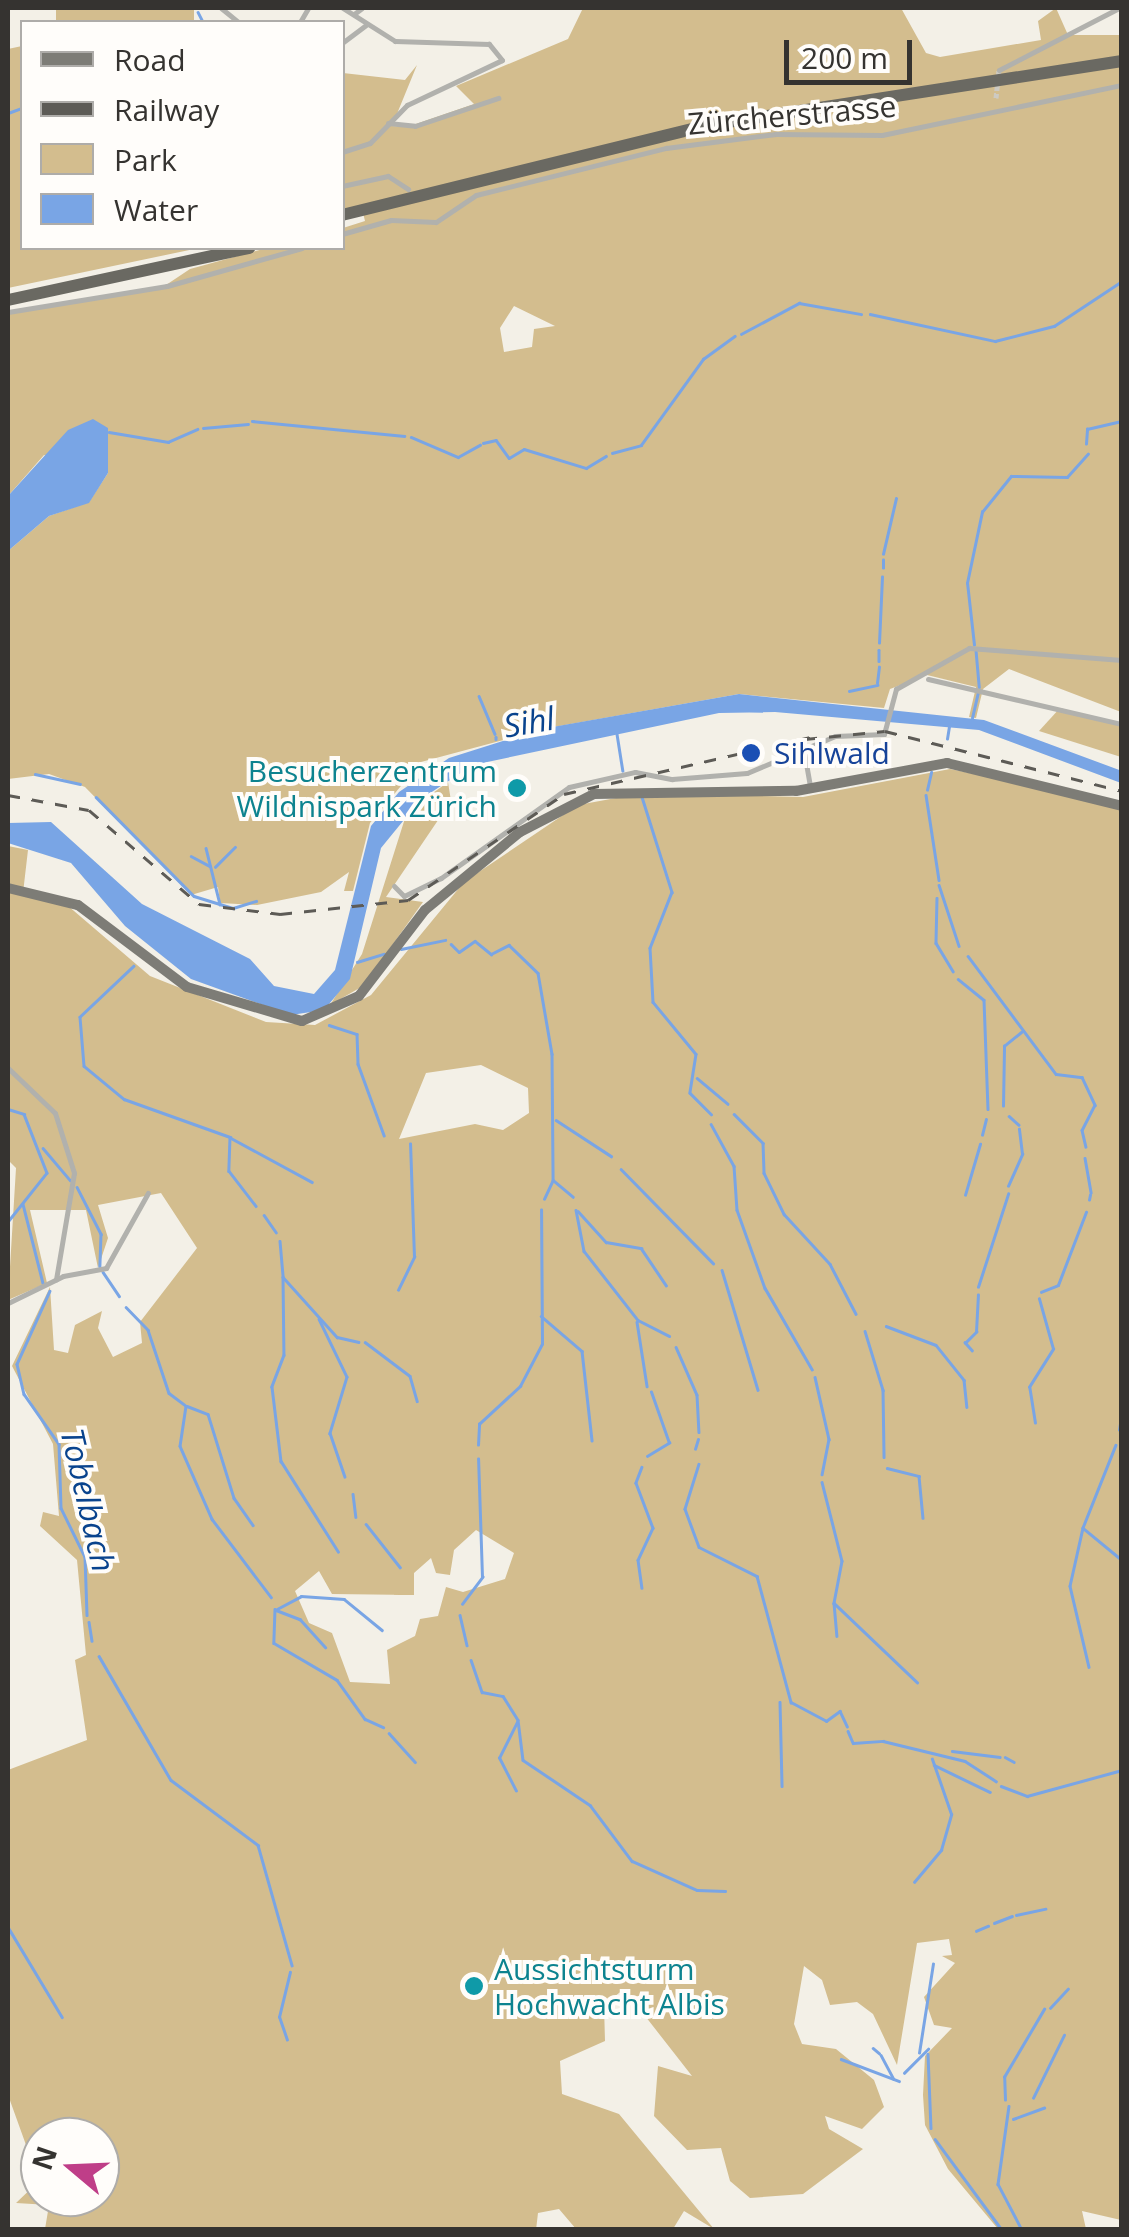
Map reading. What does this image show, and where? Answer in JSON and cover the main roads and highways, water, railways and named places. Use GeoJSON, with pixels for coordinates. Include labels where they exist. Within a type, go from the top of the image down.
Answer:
{"type":"FeatureCollection","features":[{"type":"Feature","properties":{"kind":"highway"},"geometry":{"type":"LineString","coordinates":[[345,214],[658,135],[1122,61]]}},
{"type":"Feature","properties":{"kind":"highway"},"geometry":{"type":"LineString","coordinates":[[345,221],[708,133],[1122,69]]}},
{"type":"Feature","properties":{"kind":"highway"},"geometry":{"type":"LineString","coordinates":[[8,296],[211,250]]}},
{"type":"Feature","properties":{"kind":"highway"},"geometry":{"type":"LineString","coordinates":[[8,296],[240,250]]}},
{"type":"Feature","properties":{"kind":"main road"},"geometry":{"type":"LineString","coordinates":[[8,888],[78,905],[198,992],[268,1018],[308,1020],[359,996],[437,898],[560,806],[625,789],[810,789],[948,762],[1122,806]]}},
{"type":"Feature","properties":{"kind":"water"},"geometry":{"type":"Polygon","coordinates":[[[93,419],[108,428],[108,473],[89,503],[49,516],[8,551],[8,496],[68,430],[93,419]]]}},
{"type":"Feature","properties":{"kind":"water"},"geometry":{"type":"Polygon","coordinates":[[[739,694],[984,720],[1122,771],[1121,783],[979,730],[775,712],[719,713],[473,765],[421,799],[381,848],[350,979],[324,1010],[291,1015],[191,979],[125,926],[71,863],[8,843],[8,823],[51,822],[142,904],[250,959],[274,986],[314,994],[335,970],[371,826],[399,792],[449,758],[541,729],[739,694]]]}},
{"type":"Feature","properties":{"kind":"waterway"},"geometry":{"type":"LineString","coordinates":[[198,12],[202,20]]}},
{"type":"Feature","properties":{"kind":"waterway"},"geometry":{"type":"LineString","coordinates":[[8,113],[20,109]]}},
{"type":"Feature","properties":{"kind":"waterway"},"geometry":{"type":"LineString","coordinates":[[870,314],[995,341],[1054,326],[1122,281]]}},
{"type":"Feature","properties":{"kind":"waterway"},"geometry":{"type":"LineString","coordinates":[[741,334],[799,303],[861,314]]}},
{"type":"Feature","properties":{"kind":"waterway"},"geometry":{"type":"LineString","coordinates":[[612,453],[641,445],[703,359],[735,336]]}},
{"type":"Feature","properties":{"kind":"waterway"},"geometry":{"type":"LineString","coordinates":[[252,421],[404,436]]}},
{"type":"Feature","properties":{"kind":"waterway"},"geometry":{"type":"LineString","coordinates":[[1086,444],[1087,429],[1122,421]]}},
{"type":"Feature","properties":{"kind":"waterway"},"geometry":{"type":"LineString","coordinates":[[203,428],[248,424]]}},
{"type":"Feature","properties":{"kind":"waterway"},"geometry":{"type":"LineString","coordinates":[[109,432],[168,442],[197,429]]}},
{"type":"Feature","properties":{"kind":"waterway"},"geometry":{"type":"LineString","coordinates":[[411,437],[458,457],[480,445]]}},
{"type":"Feature","properties":{"kind":"waterway"},"geometry":{"type":"LineString","coordinates":[[483,443],[496,440],[509,458],[524,449],[586,468],[606,456]]}},
{"type":"Feature","properties":{"kind":"waterway"},"geometry":{"type":"LineString","coordinates":[[974,645],[967,583],[982,512],[1011,476],[1067,477],[1088,454]]}},
{"type":"Feature","properties":{"kind":"waterway"},"geometry":{"type":"LineString","coordinates":[[883,554],[896,498]]}},
{"type":"Feature","properties":{"kind":"waterway"},"geometry":{"type":"LineString","coordinates":[[883,560],[883,568]]}},
{"type":"Feature","properties":{"kind":"waterway"},"geometry":{"type":"LineString","coordinates":[[879,643],[882,577]]}},
{"type":"Feature","properties":{"kind":"waterway"},"geometry":{"type":"LineString","coordinates":[[879,650],[879,661]]}},
{"type":"Feature","properties":{"kind":"waterway"},"geometry":{"type":"LineString","coordinates":[[976,650],[979,687]]}},
{"type":"Feature","properties":{"kind":"waterway"},"geometry":{"type":"LineString","coordinates":[[877,683],[879,667]]}},
{"type":"Feature","properties":{"kind":"waterway"},"geometry":{"type":"LineString","coordinates":[[849,691],[877,685]]}},
{"type":"Feature","properties":{"kind":"waterway"},"geometry":{"type":"LineString","coordinates":[[972,718],[978,692]]}},
{"type":"Feature","properties":{"kind":"waterway","name":"Sihl"},"geometry":{"type":"LineString","coordinates":[[479,696],[495,734]]}},
{"type":"Feature","properties":{"kind":"waterway"},"geometry":{"type":"LineString","coordinates":[[947,739],[949,726]]}},
{"type":"Feature","properties":{"kind":"waterway"},"geometry":{"type":"LineString","coordinates":[[617,734],[623,771]]}},
{"type":"Feature","properties":{"kind":"waterway"},"geometry":{"type":"LineString","coordinates":[[927,790],[931,772]]}},
{"type":"Feature","properties":{"kind":"waterway"},"geometry":{"type":"LineString","coordinates":[[35,774],[80,784]]}},
{"type":"Feature","properties":{"kind":"waterway"},"geometry":{"type":"LineString","coordinates":[[926,795],[939,880]]}},
{"type":"Feature","properties":{"kind":"waterway"},"geometry":{"type":"LineString","coordinates":[[96,797],[194,896],[233,908],[256,901]]}},
{"type":"Feature","properties":{"kind":"waterway"},"geometry":{"type":"LineString","coordinates":[[642,797],[672,892],[650,948],[653,1002],[696,1054],[690,1093],[711,1114]]}},
{"type":"Feature","properties":{"kind":"waterway"},"geometry":{"type":"LineString","coordinates":[[215,867],[235,847]]}},
{"type":"Feature","properties":{"kind":"waterway"},"geometry":{"type":"LineString","coordinates":[[206,848],[220,904]]}},
{"type":"Feature","properties":{"kind":"waterway"},"geometry":{"type":"LineString","coordinates":[[191,856],[210,866]]}},
{"type":"Feature","properties":{"kind":"waterway"},"geometry":{"type":"LineString","coordinates":[[939,885],[959,946]]}},
{"type":"Feature","properties":{"kind":"waterway"},"geometry":{"type":"LineString","coordinates":[[937,898],[936,943],[953,971]]}},
{"type":"Feature","properties":{"kind":"waterway"},"geometry":{"type":"LineString","coordinates":[[401,949],[445,940]]}},
{"type":"Feature","properties":{"kind":"waterway"},"geometry":{"type":"LineString","coordinates":[[451,944],[459,952],[475,941],[491,954],[509,945],[538,973],[552,1054],[553,1180],[573,1197]]}},
{"type":"Feature","properties":{"kind":"waterway"},"geometry":{"type":"LineString","coordinates":[[357,962],[384,954]]}},
{"type":"Feature","properties":{"kind":"waterway"},"geometry":{"type":"LineString","coordinates":[[968,956],[1056,1074],[1082,1077],[1095,1105],[1082,1130],[1086,1147]]}},
{"type":"Feature","properties":{"kind":"waterway"},"geometry":{"type":"LineString","coordinates":[[134,966],[80,1017],[84,1066],[124,1099],[230,1137],[229,1171],[256,1206]]}},
{"type":"Feature","properties":{"kind":"waterway"},"geometry":{"type":"LineString","coordinates":[[958,979],[984,1000],[988,1109]]}},
{"type":"Feature","properties":{"kind":"waterway"},"geometry":{"type":"LineString","coordinates":[[329,1025],[357,1034],[358,1064],[384,1135]]}},
{"type":"Feature","properties":{"kind":"waterway"},"geometry":{"type":"LineString","coordinates":[[1003,1106],[1004,1046],[1021,1032]]}},
{"type":"Feature","properties":{"kind":"waterway"},"geometry":{"type":"LineString","coordinates":[[697,1078],[728,1104]]}},
{"type":"Feature","properties":{"kind":"waterway","name":"Tobelbach"},"geometry":{"type":"LineString","coordinates":[[8,1086],[8,1096]]}},
{"type":"Feature","properties":{"kind":"waterway","name":"Tobelbach"},"geometry":{"type":"LineString","coordinates":[[8,1109],[24,1114],[47,1173],[8,1222]]}},
{"type":"Feature","properties":{"kind":"waterway"},"geometry":{"type":"LineString","coordinates":[[734,1114],[763,1143],[764,1173],[784,1214],[830,1264],[856,1314]]}},
{"type":"Feature","properties":{"kind":"waterway"},"geometry":{"type":"LineString","coordinates":[[1009,1116],[1019,1125]]}},
{"type":"Feature","properties":{"kind":"waterway"},"geometry":{"type":"LineString","coordinates":[[982,1135],[986,1119]]}},
{"type":"Feature","properties":{"kind":"waterway"},"geometry":{"type":"LineString","coordinates":[[556,1120],[611,1156]]}},
{"type":"Feature","properties":{"kind":"waterway"},"geometry":{"type":"LineString","coordinates":[[711,1124],[734,1166],[737,1210],[765,1288],[812,1369]]}},
{"type":"Feature","properties":{"kind":"waterway"},"geometry":{"type":"LineString","coordinates":[[1008,1186],[1022,1154],[1019,1129]]}},
{"type":"Feature","properties":{"kind":"waterway"},"geometry":{"type":"LineString","coordinates":[[231,1138],[312,1182]]}},
{"type":"Feature","properties":{"kind":"waterway"},"geometry":{"type":"LineString","coordinates":[[398,1290],[414,1257],[410,1144]]}},
{"type":"Feature","properties":{"kind":"waterway"},"geometry":{"type":"LineString","coordinates":[[965,1195],[980,1144]]}},
{"type":"Feature","properties":{"kind":"waterway"},"geometry":{"type":"LineString","coordinates":[[43,1148],[70,1180]]}},
{"type":"Feature","properties":{"kind":"waterway"},"geometry":{"type":"LineString","coordinates":[[1085,1158],[1091,1192]]}},
{"type":"Feature","properties":{"kind":"waterway"},"geometry":{"type":"LineString","coordinates":[[621,1169],[713,1263]]}},
{"type":"Feature","properties":{"kind":"waterway"},"geometry":{"type":"LineString","coordinates":[[544,1199],[552,1182]]}},
{"type":"Feature","properties":{"kind":"waterway"},"geometry":{"type":"LineString","coordinates":[[77,1187],[101,1234],[100,1266]]}},
{"type":"Feature","properties":{"kind":"waterway"},"geometry":{"type":"LineString","coordinates":[[978,1287],[1008,1194]]}},
{"type":"Feature","properties":{"kind":"waterway"},"geometry":{"type":"LineString","coordinates":[[1089,1200],[1090,1195]]}},
{"type":"Feature","properties":{"kind":"waterway","name":"Tobelbach"},"geometry":{"type":"LineString","coordinates":[[23,1204],[43,1283]]}},
{"type":"Feature","properties":{"kind":"waterway"},"geometry":{"type":"LineString","coordinates":[[478,1445],[479,1424],[520,1386],[542,1344],[541,1210]]}},
{"type":"Feature","properties":{"kind":"waterway"},"geometry":{"type":"LineString","coordinates":[[576,1210],[584,1251],[638,1320],[669,1336]]}},
{"type":"Feature","properties":{"kind":"waterway"},"geometry":{"type":"LineString","coordinates":[[578,1211],[606,1242],[641,1248],[666,1285]]}},
{"type":"Feature","properties":{"kind":"waterway"},"geometry":{"type":"LineString","coordinates":[[1041,1292],[1058,1285],[1086,1212]]}},
{"type":"Feature","properties":{"kind":"waterway"},"geometry":{"type":"LineString","coordinates":[[264,1215],[276,1232]]}},
{"type":"Feature","properties":{"kind":"waterway"},"geometry":{"type":"LineString","coordinates":[[280,1241],[283,1277],[337,1337],[358,1342]]}},
{"type":"Feature","properties":{"kind":"waterway"},"geometry":{"type":"LineString","coordinates":[[722,1270],[758,1390]]}},
{"type":"Feature","properties":{"kind":"waterway"},"geometry":{"type":"LineString","coordinates":[[103,1272],[119,1296]]}},
{"type":"Feature","properties":{"kind":"waterway"},"geometry":{"type":"LineString","coordinates":[[283,1277],[284,1355],[272,1387],[281,1461],[338,1551]]}},
{"type":"Feature","properties":{"kind":"waterway","name":"Tobelbach"},"geometry":{"type":"LineString","coordinates":[[50,1291],[17,1364],[24,1394],[59,1444],[61,1508],[85,1557],[87,1615]]}},
{"type":"Feature","properties":{"kind":"waterway"},"geometry":{"type":"LineString","coordinates":[[972,1351],[965,1343],[976,1332],[978,1295]]}},
{"type":"Feature","properties":{"kind":"waterway"},"geometry":{"type":"LineString","coordinates":[[1035,1423],[1029,1387],[1053,1349],[1039,1299]]}},
{"type":"Feature","properties":{"kind":"waterway"},"geometry":{"type":"LineString","coordinates":[[126,1307],[148,1330],[169,1393],[186,1406],[180,1446],[212,1519],[271,1597]]}},
{"type":"Feature","properties":{"kind":"waterway"},"geometry":{"type":"LineString","coordinates":[[541,1316],[582,1351],[592,1440]]}},
{"type":"Feature","properties":{"kind":"waterway"},"geometry":{"type":"LineString","coordinates":[[319,1319],[347,1377],[330,1433],[345,1477]]}},
{"type":"Feature","properties":{"kind":"waterway"},"geometry":{"type":"LineString","coordinates":[[637,1322],[647,1386]]}},
{"type":"Feature","properties":{"kind":"waterway"},"geometry":{"type":"LineString","coordinates":[[886,1326],[936,1345],[964,1380],[967,1407]]}},
{"type":"Feature","properties":{"kind":"waterway"},"geometry":{"type":"LineString","coordinates":[[865,1331],[883,1390],[884,1457]]}},
{"type":"Feature","properties":{"kind":"waterway"},"geometry":{"type":"LineString","coordinates":[[365,1342],[410,1376],[417,1401]]}},
{"type":"Feature","properties":{"kind":"waterway"},"geometry":{"type":"LineString","coordinates":[[676,1347],[697,1395],[699,1432]]}},
{"type":"Feature","properties":{"kind":"waterway"},"geometry":{"type":"LineString","coordinates":[[815,1377],[829,1439],[822,1474]]}},
{"type":"Feature","properties":{"kind":"waterway"},"geometry":{"type":"LineString","coordinates":[[647,1456],[669,1443],[651,1392]]}},
{"type":"Feature","properties":{"kind":"waterway"},"geometry":{"type":"LineString","coordinates":[[187,1406],[208,1414],[234,1498],[253,1525]]}},
{"type":"Feature","properties":{"kind":"waterway"},"geometry":{"type":"LineString","coordinates":[[1119,1430],[1122,1412]]}},
{"type":"Feature","properties":{"kind":"waterway"},"geometry":{"type":"LineString","coordinates":[[695,1449],[698,1439]]}},
{"type":"Feature","properties":{"kind":"waterway"},"geometry":{"type":"LineString","coordinates":[[1116,1445],[1083,1528],[1122,1560]]}},
{"type":"Feature","properties":{"kind":"waterway"},"geometry":{"type":"LineString","coordinates":[[462,1604],[482,1577],[478,1459]]}},
{"type":"Feature","properties":{"kind":"waterway"},"geometry":{"type":"LineString","coordinates":[[699,1464],[685,1509],[699,1547],[757,1576],[791,1702],[826,1721],[840,1711],[847,1726]]}},
{"type":"Feature","properties":{"kind":"waterway"},"geometry":{"type":"LineString","coordinates":[[642,1467],[636,1483],[653,1528],[638,1560],[642,1588]]}},
{"type":"Feature","properties":{"kind":"waterway"},"geometry":{"type":"LineString","coordinates":[[887,1468],[919,1476],[923,1518]]}},
{"type":"Feature","properties":{"kind":"waterway"},"geometry":{"type":"LineString","coordinates":[[822,1482],[842,1561],[834,1603],[917,1682]]}},
{"type":"Feature","properties":{"kind":"waterway"},"geometry":{"type":"LineString","coordinates":[[353,1494],[356,1517]]}},
{"type":"Feature","properties":{"kind":"waterway"},"geometry":{"type":"LineString","coordinates":[[366,1524],[400,1567]]}},
{"type":"Feature","properties":{"kind":"waterway"},"geometry":{"type":"LineString","coordinates":[[1083,1528],[1070,1586],[1089,1667]]}},
{"type":"Feature","properties":{"kind":"waterway"},"geometry":{"type":"LineString","coordinates":[[277,1609],[301,1596],[344,1599],[382,1630]]}},
{"type":"Feature","properties":{"kind":"waterway"},"geometry":{"type":"LineString","coordinates":[[834,1603],[837,1636]]}},
{"type":"Feature","properties":{"kind":"waterway"},"geometry":{"type":"LineString","coordinates":[[275,1609],[274,1643],[337,1680],[365,1719],[383,1727]]}},
{"type":"Feature","properties":{"kind":"waterway"},"geometry":{"type":"LineString","coordinates":[[276,1610],[300,1619],[325,1647]]}},
{"type":"Feature","properties":{"kind":"waterway"},"geometry":{"type":"LineString","coordinates":[[460,1615],[467,1645]]}},
{"type":"Feature","properties":{"kind":"waterway","name":"Tobelbach"},"geometry":{"type":"LineString","coordinates":[[89,1622],[92,1641]]}},
{"type":"Feature","properties":{"kind":"waterway","name":"Tobelbach"},"geometry":{"type":"LineString","coordinates":[[99,1656],[171,1780],[258,1845],[292,1965]]}},
{"type":"Feature","properties":{"kind":"waterway"},"geometry":{"type":"LineString","coordinates":[[471,1660],[482,1692],[503,1696],[518,1720],[523,1760],[590,1805],[632,1861],[697,1890],[725,1891]]}},
{"type":"Feature","properties":{"kind":"waterway"},"geometry":{"type":"LineString","coordinates":[[780,1702],[782,1786]]}},
{"type":"Feature","properties":{"kind":"waterway"},"geometry":{"type":"LineString","coordinates":[[516,1791],[499,1758],[517,1722]]}},
{"type":"Feature","properties":{"kind":"waterway"},"geometry":{"type":"LineString","coordinates":[[848,1731],[853,1743],[883,1741],[965,1761],[996,1781]]}},
{"type":"Feature","properties":{"kind":"waterway"},"geometry":{"type":"LineString","coordinates":[[389,1733],[415,1762]]}},
{"type":"Feature","properties":{"kind":"waterway"},"geometry":{"type":"LineString","coordinates":[[952,1751],[1000,1757]]}},
{"type":"Feature","properties":{"kind":"waterway"},"geometry":{"type":"LineString","coordinates":[[1005,1757],[1014,1762]]}},
{"type":"Feature","properties":{"kind":"waterway"},"geometry":{"type":"LineString","coordinates":[[914,1882],[941,1850],[951,1814],[932,1759]]}},
{"type":"Feature","properties":{"kind":"waterway"},"geometry":{"type":"LineString","coordinates":[[934,1765],[990,1792]]}},
{"type":"Feature","properties":{"kind":"waterway"},"geometry":{"type":"LineString","coordinates":[[1001,1786],[1027,1796],[1122,1770]]}},
{"type":"Feature","properties":{"kind":"waterway"},"geometry":{"type":"LineString","coordinates":[[1016,1915],[1045,1909]]}},
{"type":"Feature","properties":{"kind":"waterway"},"geometry":{"type":"LineString","coordinates":[[994,1923],[1012,1916]]}},
{"type":"Feature","properties":{"kind":"waterway"},"geometry":{"type":"LineString","coordinates":[[976,1931],[988,1926]]}},
{"type":"Feature","properties":{"kind":"waterway"},"geometry":{"type":"LineString","coordinates":[[8,1927],[62,2017]]}},
{"type":"Feature","properties":{"kind":"waterway"},"geometry":{"type":"LineString","coordinates":[[919,2053],[933,1964]]}},
{"type":"Feature","properties":{"kind":"waterway","name":"Tobelbach"},"geometry":{"type":"LineString","coordinates":[[287,2040],[279,2017],[290,1972]]}},
{"type":"Feature","properties":{"kind":"waterway"},"geometry":{"type":"LineString","coordinates":[[1050,2008],[1068,1989]]}},
{"type":"Feature","properties":{"kind":"waterway"},"geometry":{"type":"LineString","coordinates":[[1005,2100],[1004,2077],[1044,2009]]}},
{"type":"Feature","properties":{"kind":"waterway"},"geometry":{"type":"LineString","coordinates":[[1033,2098],[1064,2035]]}},
{"type":"Feature","properties":{"kind":"waterway"},"geometry":{"type":"LineString","coordinates":[[873,2048],[879,2053]]}},
{"type":"Feature","properties":{"kind":"waterway"},"geometry":{"type":"LineString","coordinates":[[904,2073],[928,2049]]}},
{"type":"Feature","properties":{"kind":"waterway"},"geometry":{"type":"LineString","coordinates":[[928,2054],[931,2128]]}},
{"type":"Feature","properties":{"kind":"waterway"},"geometry":{"type":"LineString","coordinates":[[881,2055],[894,2079]]}},
{"type":"Feature","properties":{"kind":"waterway"},"geometry":{"type":"LineString","coordinates":[[841,2059],[899,2081]]}},
{"type":"Feature","properties":{"kind":"waterway"},"geometry":{"type":"LineString","coordinates":[[1009,2106],[998,2184],[1022,2230]]}},
{"type":"Feature","properties":{"kind":"waterway"},"geometry":{"type":"LineString","coordinates":[[1013,2119],[1044,2108]]}},
{"type":"Feature","properties":{"kind":"waterway"},"geometry":{"type":"LineString","coordinates":[[935,2139],[1002,2230]]}},
{"type":"Feature","properties":{"kind":"tunnel"},"geometry":{"type":"LineString","coordinates":[[996,98],[999,70]]}},
{"type":"Feature","properties":{"kind":"railway"},"geometry":{"type":"LineString","coordinates":[[805,739],[885,731],[1122,791]]}},
{"type":"Feature","properties":{"kind":"railway"},"geometry":{"type":"LineString","coordinates":[[8,795],[89,810],[199,904],[280,914],[408,900],[564,794],[819,735]]}},
{"type":"Feature","properties":{"kind":"place","name":"Sihlwald"},"geometry":{"type":"Point","coordinates":[751,753]}},
{"type":"Feature","properties":{"kind":"place","name":"Besucherzentrum Wildnispark Zürich"},"geometry":{"type":"Point","coordinates":[517,788]}},
{"type":"Feature","properties":{"kind":"place","name":"Aussichtsturm Hochwacht Albis"},"geometry":{"type":"Point","coordinates":[474,1986]}}]}
